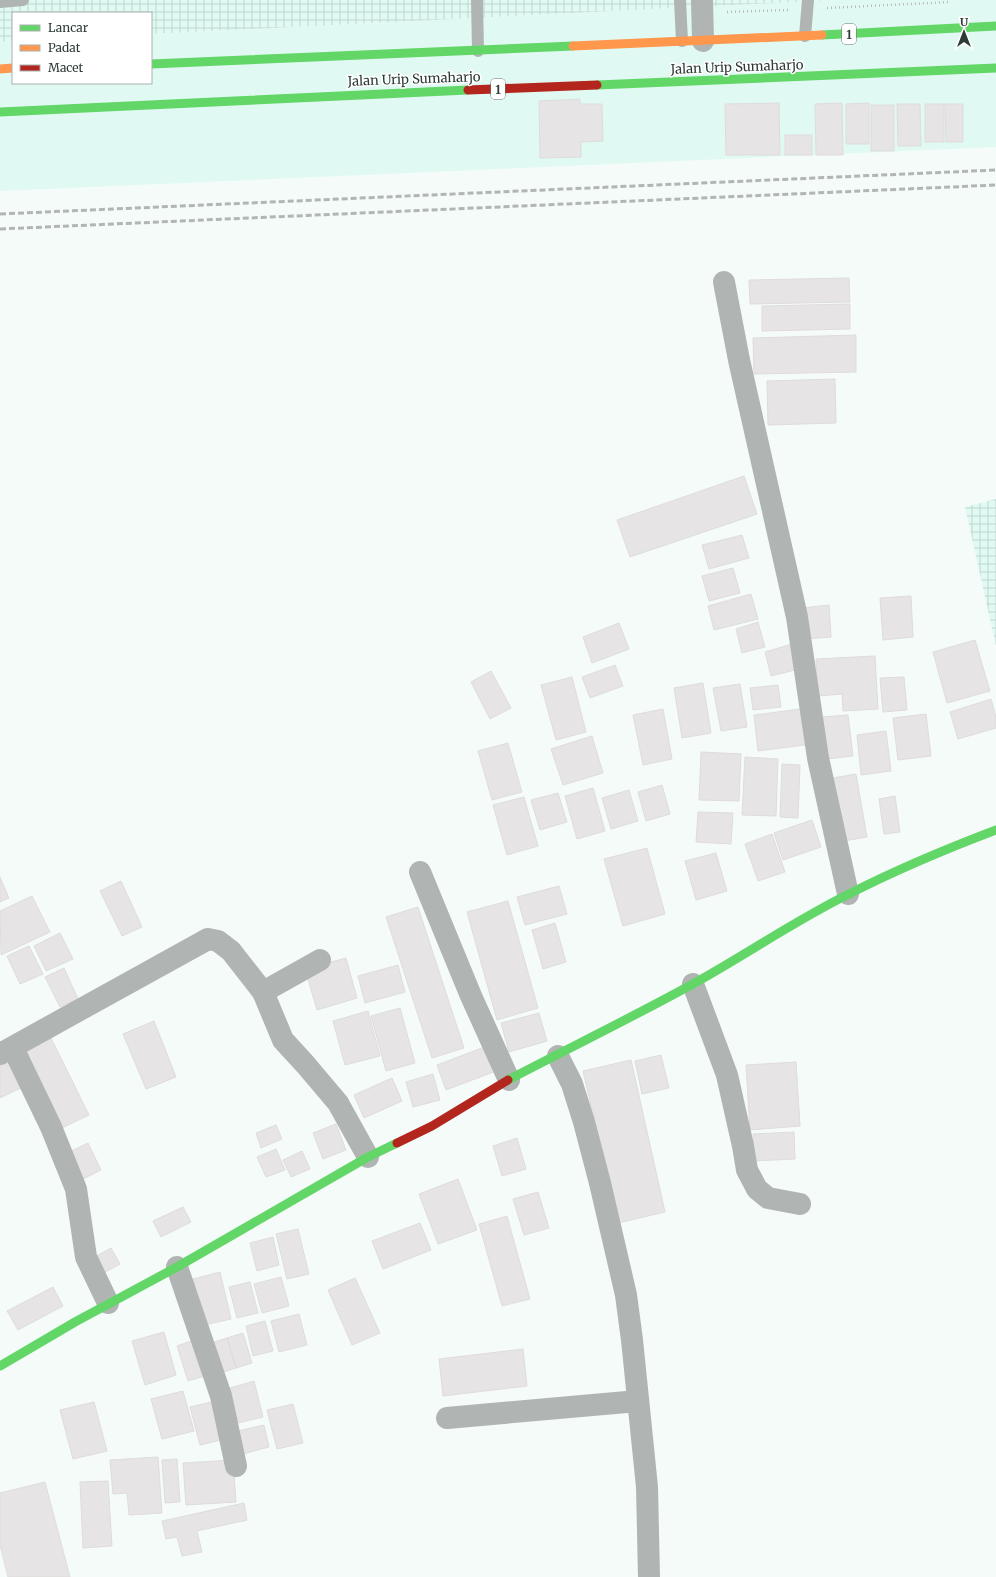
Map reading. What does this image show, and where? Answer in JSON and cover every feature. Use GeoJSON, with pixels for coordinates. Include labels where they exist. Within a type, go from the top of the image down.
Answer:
{"type":"FeatureCollection","features":[{"type":"Feature","properties":{"kind":"main road","name":"Jalan Urip Sumaharjo"},"geometry":{"type":"LineString","coordinates":[[152,64],[478,51],[996,26]]}},
{"type":"Feature","properties":{"kind":"main road"},"geometry":{"type":"LineString","coordinates":[[0,68],[12,68]]}},
{"type":"Feature","properties":{"kind":"main road","name":"Jalan Urip Sumaharjo"},"geometry":{"type":"LineString","coordinates":[[0,112],[302,96],[996,68]]}},
{"type":"Feature","properties":{"kind":"main road"},"geometry":{"type":"LineString","coordinates":[[0,1366],[108,1303],[177,1267],[368,1157],[432,1126],[509,1080],[558,1056],[693,984],[773,936],[848,894],[943,850],[996,830]]}},
{"type":"Feature","properties":{"kind":"street"},"geometry":{"type":"LineString","coordinates":[[693,41],[702,7]]}},
{"type":"Feature","properties":{"kind":"street"},"geometry":{"type":"LineString","coordinates":[[724,282],[739,360],[797,617],[818,758],[848,894]]}},
{"type":"Feature","properties":{"kind":"street"},"geometry":{"type":"LineString","coordinates":[[420,872],[471,996],[509,1080]]}},
{"type":"Feature","properties":{"kind":"street"},"geometry":{"type":"LineString","coordinates":[[108,1303],[86,1257],[76,1189],[52,1127],[6,1051],[208,939],[218,941],[231,951],[263,992],[283,1040],[306,1064],[338,1104],[368,1157]]}},
{"type":"Feature","properties":{"kind":"street"},"geometry":{"type":"LineString","coordinates":[[263,992],[320,960]]}},
{"type":"Feature","properties":{"kind":"street"},"geometry":{"type":"LineString","coordinates":[[693,984],[727,1075],[747,1170],[757,1189],[768,1198],[800,1204]]}},
{"type":"Feature","properties":{"kind":"street"},"geometry":{"type":"LineString","coordinates":[[558,1056],[572,1084],[584,1122],[626,1295],[647,1487],[649,1577]]}},
{"type":"Feature","properties":{"kind":"street"},"geometry":{"type":"LineString","coordinates":[[177,1267],[221,1396],[236,1466]]}},
{"type":"Feature","properties":{"kind":"street"},"geometry":{"type":"LineString","coordinates":[[447,1418],[638,1401]]}},
{"type":"Feature","properties":{"kind":"lane"},"geometry":{"type":"LineString","coordinates":[[0,2],[23,0]]}},
{"type":"Feature","properties":{"kind":"lane"},"geometry":{"type":"LineString","coordinates":[[477,0],[478,51]]}},
{"type":"Feature","properties":{"kind":"lane"},"geometry":{"type":"LineString","coordinates":[[680,0],[693,41]]}},
{"type":"Feature","properties":{"kind":"lane"},"geometry":{"type":"LineString","coordinates":[[805,36],[808,4]]}},
{"type":"Feature","properties":{"kind":"path"},"geometry":{"type":"LineString","coordinates":[[702,7],[955,2]]}},
{"type":"Feature","properties":{"kind":"shaded area"},"geometry":{"type":"Polygon","coordinates":[[[0,0],[836,0],[152,34],[152,12],[12,12],[12,41],[0,42],[0,0]]]}},
{"type":"Feature","properties":{"kind":"shaded area"},"geometry":{"type":"Polygon","coordinates":[[[836,0],[996,0],[996,147],[0,191],[0,42],[12,41],[12,84],[152,84],[152,34],[836,0]]]}},
{"type":"Feature","properties":{"kind":"shaded area"},"geometry":{"type":"Polygon","coordinates":[[[996,499],[996,646],[965,507],[996,499]]]}},
{"type":"Feature","properties":{"kind":"building"},"geometry":{"type":"Polygon","coordinates":[[[580,99],[580,104],[602,104],[603,141],[581,142],[581,157],[540,158],[539,101],[580,99]]]}},
{"type":"Feature","properties":{"kind":"building"},"geometry":{"type":"Polygon","coordinates":[[[779,103],[780,155],[726,155],[725,104],[779,103]]]}},
{"type":"Feature","properties":{"kind":"building"},"geometry":{"type":"Polygon","coordinates":[[[842,103],[843,155],[816,155],[815,104],[842,103]]]}},
{"type":"Feature","properties":{"kind":"building"},"geometry":{"type":"Polygon","coordinates":[[[869,103],[869,144],[846,144],[846,104],[869,103]]]}},
{"type":"Feature","properties":{"kind":"building"},"geometry":{"type":"Polygon","coordinates":[[[897,104],[920,104],[921,146],[898,146],[897,104]]]}},
{"type":"Feature","properties":{"kind":"building"},"geometry":{"type":"Polygon","coordinates":[[[925,104],[944,104],[944,142],[925,142],[925,104]]]}},
{"type":"Feature","properties":{"kind":"building"},"geometry":{"type":"Polygon","coordinates":[[[945,104],[963,104],[963,142],[946,142],[945,104]]]}},
{"type":"Feature","properties":{"kind":"building"},"geometry":{"type":"Polygon","coordinates":[[[871,105],[894,105],[894,151],[871,151],[871,105]]]}},
{"type":"Feature","properties":{"kind":"building"},"geometry":{"type":"Polygon","coordinates":[[[785,135],[812,135],[812,155],[785,155],[785,135]]]}},
{"type":"Feature","properties":{"kind":"building"},"geometry":{"type":"Polygon","coordinates":[[[849,278],[850,302],[750,304],[749,280],[849,278]]]}},
{"type":"Feature","properties":{"kind":"building"},"geometry":{"type":"Polygon","coordinates":[[[850,304],[850,329],[762,331],[762,306],[850,304]]]}},
{"type":"Feature","properties":{"kind":"building"},"geometry":{"type":"Polygon","coordinates":[[[856,335],[856,372],[754,374],[753,338],[856,335]]]}},
{"type":"Feature","properties":{"kind":"building"},"geometry":{"type":"Polygon","coordinates":[[[835,379],[836,423],[768,425],[767,381],[835,379]]]}},
{"type":"Feature","properties":{"kind":"building"},"geometry":{"type":"Polygon","coordinates":[[[744,476],[757,514],[630,557],[617,520],[744,476]]]}},
{"type":"Feature","properties":{"kind":"building"},"geometry":{"type":"Polygon","coordinates":[[[742,535],[749,558],[709,569],[702,545],[742,535]]]}},
{"type":"Feature","properties":{"kind":"building"},"geometry":{"type":"Polygon","coordinates":[[[733,568],[740,593],[709,601],[702,576],[733,568]]]}},
{"type":"Feature","properties":{"kind":"building"},"geometry":{"type":"Polygon","coordinates":[[[751,594],[758,619],[714,630],[708,606],[751,594]]]}},
{"type":"Feature","properties":{"kind":"building"},"geometry":{"type":"Polygon","coordinates":[[[911,596],[913,637],[883,640],[880,598],[911,596]]]}},
{"type":"Feature","properties":{"kind":"building"},"geometry":{"type":"Polygon","coordinates":[[[829,605],[831,637],[805,639],[802,608],[829,605]]]}},
{"type":"Feature","properties":{"kind":"building"},"geometry":{"type":"Polygon","coordinates":[[[758,622],[765,647],[742,653],[736,629],[758,622]]]}},
{"type":"Feature","properties":{"kind":"building"},"geometry":{"type":"Polygon","coordinates":[[[619,623],[629,649],[592,663],[583,637],[619,623]]]}},
{"type":"Feature","properties":{"kind":"building"},"geometry":{"type":"Polygon","coordinates":[[[975,640],[990,691],[947,703],[933,652],[975,640]]]}},
{"type":"Feature","properties":{"kind":"building"},"geometry":{"type":"Polygon","coordinates":[[[792,644],[799,669],[771,676],[765,652],[792,644]]]}},
{"type":"Feature","properties":{"kind":"building"},"geometry":{"type":"Polygon","coordinates":[[[875,656],[878,709],[843,711],[842,694],[818,696],[816,659],[875,656]]]}},
{"type":"Feature","properties":{"kind":"building"},"geometry":{"type":"Polygon","coordinates":[[[615,665],[623,686],[590,698],[582,677],[615,665]]]}},
{"type":"Feature","properties":{"kind":"building"},"geometry":{"type":"Polygon","coordinates":[[[491,671],[511,708],[490,719],[471,682],[491,671]]]}},
{"type":"Feature","properties":{"kind":"building"},"geometry":{"type":"Polygon","coordinates":[[[572,677],[586,732],[556,740],[541,685],[572,677]]]}},
{"type":"Feature","properties":{"kind":"building"},"geometry":{"type":"Polygon","coordinates":[[[904,677],[907,710],[883,712],[880,678],[904,677]]]}},
{"type":"Feature","properties":{"kind":"building"},"geometry":{"type":"Polygon","coordinates":[[[703,683],[711,733],[682,738],[674,688],[703,683]]]}},
{"type":"Feature","properties":{"kind":"building"},"geometry":{"type":"Polygon","coordinates":[[[740,684],[747,727],[721,731],[713,688],[740,684]]]}},
{"type":"Feature","properties":{"kind":"building"},"geometry":{"type":"Polygon","coordinates":[[[778,685],[781,707],[753,710],[750,688],[778,685]]]}},
{"type":"Feature","properties":{"kind":"building"},"geometry":{"type":"Polygon","coordinates":[[[991,699],[996,717],[996,728],[958,739],[950,712],[991,699]]]}},
{"type":"Feature","properties":{"kind":"building"},"geometry":{"type":"Polygon","coordinates":[[[808,708],[813,744],[758,751],[754,715],[808,708]]]}},
{"type":"Feature","properties":{"kind":"building"},"geometry":{"type":"Polygon","coordinates":[[[663,709],[672,759],[643,765],[633,715],[663,709]]]}},
{"type":"Feature","properties":{"kind":"building"},"geometry":{"type":"Polygon","coordinates":[[[926,714],[931,756],[898,760],[893,718],[926,714]]]}},
{"type":"Feature","properties":{"kind":"building"},"geometry":{"type":"Polygon","coordinates":[[[848,715],[853,756],[827,759],[821,717],[848,715]]]}},
{"type":"Feature","properties":{"kind":"building"},"geometry":{"type":"Polygon","coordinates":[[[886,731],[891,771],[861,775],[857,735],[886,731]]]}},
{"type":"Feature","properties":{"kind":"building"},"geometry":{"type":"Polygon","coordinates":[[[592,736],[603,773],[563,785],[551,749],[592,736]]]}},
{"type":"Feature","properties":{"kind":"building"},"geometry":{"type":"Polygon","coordinates":[[[508,743],[522,792],[492,800],[478,751],[508,743]]]}},
{"type":"Feature","properties":{"kind":"building"},"geometry":{"type":"Polygon","coordinates":[[[701,752],[741,754],[739,801],[699,800],[701,752]]]}},
{"type":"Feature","properties":{"kind":"building"},"geometry":{"type":"Polygon","coordinates":[[[745,757],[778,759],[776,816],[742,815],[745,757]]]}},
{"type":"Feature","properties":{"kind":"building"},"geometry":{"type":"Polygon","coordinates":[[[782,764],[800,765],[798,818],[780,817],[782,764]]]}},
{"type":"Feature","properties":{"kind":"building"},"geometry":{"type":"Polygon","coordinates":[[[856,774],[867,837],[838,842],[827,779],[856,774]]]}},
{"type":"Feature","properties":{"kind":"building"},"geometry":{"type":"Polygon","coordinates":[[[662,785],[670,814],[646,821],[638,792],[662,785]]]}},
{"type":"Feature","properties":{"kind":"building"},"geometry":{"type":"Polygon","coordinates":[[[593,788],[605,831],[577,839],[565,796],[593,788]]]}},
{"type":"Feature","properties":{"kind":"building"},"geometry":{"type":"Polygon","coordinates":[[[629,790],[638,821],[611,829],[602,798],[629,790]]]}},
{"type":"Feature","properties":{"kind":"building"},"geometry":{"type":"Polygon","coordinates":[[[558,793],[567,822],[540,830],[531,800],[558,793]]]}},
{"type":"Feature","properties":{"kind":"building"},"geometry":{"type":"Polygon","coordinates":[[[895,796],[900,832],[884,834],[879,799],[895,796]]]}},
{"type":"Feature","properties":{"kind":"building"},"geometry":{"type":"Polygon","coordinates":[[[524,797],[538,846],[507,855],[493,805],[524,797]]]}},
{"type":"Feature","properties":{"kind":"building"},"geometry":{"type":"Polygon","coordinates":[[[698,812],[733,813],[731,844],[696,842],[698,812]]]}},
{"type":"Feature","properties":{"kind":"building"},"geometry":{"type":"Polygon","coordinates":[[[812,820],[821,847],[783,860],[774,833],[812,820]]]}},
{"type":"Feature","properties":{"kind":"building"},"geometry":{"type":"Polygon","coordinates":[[[772,834],[785,872],[758,881],[745,844],[772,834]]]}},
{"type":"Feature","properties":{"kind":"building"},"geometry":{"type":"Polygon","coordinates":[[[647,848],[665,914],[623,926],[604,859],[647,848]]]}},
{"type":"Feature","properties":{"kind":"building"},"geometry":{"type":"Polygon","coordinates":[[[716,853],[727,891],[696,900],[685,861],[716,853]]]}},
{"type":"Feature","properties":{"kind":"building"},"geometry":{"type":"Polygon","coordinates":[[[0,877],[9,898],[0,902],[0,877]]]}},
{"type":"Feature","properties":{"kind":"building"},"geometry":{"type":"Polygon","coordinates":[[[121,881],[142,927],[122,936],[100,891],[121,881]]]}},
{"type":"Feature","properties":{"kind":"building"},"geometry":{"type":"Polygon","coordinates":[[[559,886],[567,914],[525,925],[517,897],[559,886]]]}},
{"type":"Feature","properties":{"kind":"building"},"geometry":{"type":"Polygon","coordinates":[[[32,896],[50,932],[1,955],[0,911],[32,896]]]}},
{"type":"Feature","properties":{"kind":"building"},"geometry":{"type":"Polygon","coordinates":[[[508,901],[538,1008],[497,1020],[467,912],[508,901]]]}},
{"type":"Feature","properties":{"kind":"building"},"geometry":{"type":"Polygon","coordinates":[[[418,907],[464,1048],[432,1058],[386,917],[418,907]]]}},
{"type":"Feature","properties":{"kind":"building"},"geometry":{"type":"Polygon","coordinates":[[[555,923],[566,962],[543,969],[532,930],[555,923]]]}},
{"type":"Feature","properties":{"kind":"building"},"geometry":{"type":"Polygon","coordinates":[[[60,933],[73,959],[46,971],[34,946],[60,933]]]}},
{"type":"Feature","properties":{"kind":"building"},"geometry":{"type":"Polygon","coordinates":[[[29,946],[43,974],[20,984],[7,956],[29,946]]]}},
{"type":"Feature","properties":{"kind":"building"},"geometry":{"type":"Polygon","coordinates":[[[346,958],[357,998],[317,1010],[305,969],[346,958]]]}},
{"type":"Feature","properties":{"kind":"building"},"geometry":{"type":"Polygon","coordinates":[[[398,965],[405,992],[365,1003],[358,976],[398,965]]]}},
{"type":"Feature","properties":{"kind":"building"},"geometry":{"type":"Polygon","coordinates":[[[64,968],[78,999],[60,1007],[45,977],[64,968]]]}},
{"type":"Feature","properties":{"kind":"building"},"geometry":{"type":"Polygon","coordinates":[[[400,1008],[415,1063],[386,1071],[371,1016],[400,1008]]]}},
{"type":"Feature","properties":{"kind":"building"},"geometry":{"type":"Polygon","coordinates":[[[368,1011],[380,1056],[345,1065],[333,1021],[368,1011]]]}},
{"type":"Feature","properties":{"kind":"building"},"geometry":{"type":"Polygon","coordinates":[[[539,1013],[547,1041],[509,1052],[501,1023],[539,1013]]]}},
{"type":"Feature","properties":{"kind":"building"},"geometry":{"type":"Polygon","coordinates":[[[154,1021],[176,1077],[146,1089],[123,1034],[154,1021]]]}},
{"type":"Feature","properties":{"kind":"building"},"geometry":{"type":"Polygon","coordinates":[[[51,1038],[89,1115],[60,1129],[23,1051],[51,1038]]]}},
{"type":"Feature","properties":{"kind":"building"},"geometry":{"type":"Polygon","coordinates":[[[487,1046],[496,1071],[446,1090],[437,1065],[487,1046]]]}},
{"type":"Feature","properties":{"kind":"building"},"geometry":{"type":"Polygon","coordinates":[[[14,1054],[29,1084],[0,1098],[0,1061],[14,1054]]]}},
{"type":"Feature","properties":{"kind":"building"},"geometry":{"type":"Polygon","coordinates":[[[661,1055],[669,1088],[642,1094],[635,1061],[661,1055]]]}},
{"type":"Feature","properties":{"kind":"building"},"geometry":{"type":"Polygon","coordinates":[[[631,1060],[665,1212],[618,1223],[583,1071],[631,1060]]]}},
{"type":"Feature","properties":{"kind":"building"},"geometry":{"type":"Polygon","coordinates":[[[796,1062],[800,1126],[750,1130],[746,1065],[796,1062]]]}},
{"type":"Feature","properties":{"kind":"building"},"geometry":{"type":"Polygon","coordinates":[[[433,1074],[440,1100],[413,1107],[406,1082],[433,1074]]]}},
{"type":"Feature","properties":{"kind":"building"},"geometry":{"type":"Polygon","coordinates":[[[392,1078],[402,1101],[364,1118],[354,1095],[392,1078]]]}},
{"type":"Feature","properties":{"kind":"building"},"geometry":{"type":"Polygon","coordinates":[[[336,1124],[346,1150],[323,1159],[313,1133],[336,1124]]]}},
{"type":"Feature","properties":{"kind":"building"},"geometry":{"type":"Polygon","coordinates":[[[276,1125],[282,1139],[261,1148],[256,1133],[276,1125]]]}},
{"type":"Feature","properties":{"kind":"building"},"geometry":{"type":"Polygon","coordinates":[[[794,1132],[795,1159],[754,1161],[753,1134],[794,1132]]]}},
{"type":"Feature","properties":{"kind":"building"},"geometry":{"type":"Polygon","coordinates":[[[517,1138],[526,1169],[502,1176],[493,1146],[517,1138]]]}},
{"type":"Feature","properties":{"kind":"building"},"geometry":{"type":"Polygon","coordinates":[[[88,1143],[101,1170],[81,1180],[67,1153],[88,1143]]]}},
{"type":"Feature","properties":{"kind":"building"},"geometry":{"type":"Polygon","coordinates":[[[276,1149],[285,1170],[266,1177],[257,1157],[276,1149]]]}},
{"type":"Feature","properties":{"kind":"building"},"geometry":{"type":"Polygon","coordinates":[[[302,1151],[310,1169],[291,1177],[283,1160],[302,1151]]]}},
{"type":"Feature","properties":{"kind":"building"},"geometry":{"type":"Polygon","coordinates":[[[458,1179],[477,1230],[438,1244],[419,1194],[458,1179]]]}},
{"type":"Feature","properties":{"kind":"building"},"geometry":{"type":"Polygon","coordinates":[[[538,1192],[549,1228],[524,1235],[513,1199],[538,1192]]]}},
{"type":"Feature","properties":{"kind":"building"},"geometry":{"type":"Polygon","coordinates":[[[183,1207],[191,1222],[161,1237],[153,1221],[183,1207]]]}},
{"type":"Feature","properties":{"kind":"building"},"geometry":{"type":"Polygon","coordinates":[[[507,1216],[530,1299],[502,1306],[479,1224],[507,1216]]]}},
{"type":"Feature","properties":{"kind":"building"},"geometry":{"type":"Polygon","coordinates":[[[420,1223],[431,1250],[383,1269],[372,1241],[420,1223]]]}},
{"type":"Feature","properties":{"kind":"building"},"geometry":{"type":"Polygon","coordinates":[[[298,1229],[309,1274],[287,1279],[276,1234],[298,1229]]]}},
{"type":"Feature","properties":{"kind":"building"},"geometry":{"type":"Polygon","coordinates":[[[273,1237],[279,1265],[257,1271],[250,1243],[273,1237]]]}},
{"type":"Feature","properties":{"kind":"building"},"geometry":{"type":"Polygon","coordinates":[[[111,1248],[120,1264],[100,1275],[91,1259],[111,1248]]]}},
{"type":"Feature","properties":{"kind":"building"},"geometry":{"type":"Polygon","coordinates":[[[220,1272],[231,1319],[204,1325],[193,1279],[220,1272]]]}},
{"type":"Feature","properties":{"kind":"building"},"geometry":{"type":"Polygon","coordinates":[[[281,1277],[289,1306],[262,1313],[254,1284],[281,1277]]]}},
{"type":"Feature","properties":{"kind":"building"},"geometry":{"type":"Polygon","coordinates":[[[355,1278],[380,1333],[352,1345],[328,1290],[355,1278]]]}},
{"type":"Feature","properties":{"kind":"building"},"geometry":{"type":"Polygon","coordinates":[[[250,1282],[258,1313],[237,1318],[229,1287],[250,1282]]]}},
{"type":"Feature","properties":{"kind":"building"},"geometry":{"type":"Polygon","coordinates":[[[53,1287],[63,1306],[18,1330],[7,1311],[53,1287]]]}},
{"type":"Feature","properties":{"kind":"building"},"geometry":{"type":"Polygon","coordinates":[[[299,1314],[307,1345],[279,1352],[271,1321],[299,1314]]]}},
{"type":"Feature","properties":{"kind":"building"},"geometry":{"type":"Polygon","coordinates":[[[265,1321],[273,1351],[253,1356],[246,1326],[265,1321]]]}},
{"type":"Feature","properties":{"kind":"building"},"geometry":{"type":"Polygon","coordinates":[[[164,1332],[176,1375],[145,1385],[132,1341],[164,1332]]]}},
{"type":"Feature","properties":{"kind":"building"},"geometry":{"type":"Polygon","coordinates":[[[243,1333],[252,1363],[236,1368],[227,1338],[243,1333]]]}},
{"type":"Feature","properties":{"kind":"building"},"geometry":{"type":"Polygon","coordinates":[[[227,1338],[236,1368],[220,1373],[211,1343],[227,1338]]]}},
{"type":"Feature","properties":{"kind":"building"},"geometry":{"type":"Polygon","coordinates":[[[197,1339],[208,1375],[188,1381],[177,1346],[197,1339]]]}},
{"type":"Feature","properties":{"kind":"building"},"geometry":{"type":"Polygon","coordinates":[[[523,1349],[527,1386],[443,1396],[439,1359],[523,1349]]]}},
{"type":"Feature","properties":{"kind":"building"},"geometry":{"type":"Polygon","coordinates":[[[254,1381],[263,1417],[238,1423],[230,1388],[254,1381]]]}},
{"type":"Feature","properties":{"kind":"building"},"geometry":{"type":"Polygon","coordinates":[[[183,1391],[194,1431],[162,1439],[151,1399],[183,1391]]]}},
{"type":"Feature","properties":{"kind":"building"},"geometry":{"type":"Polygon","coordinates":[[[219,1400],[229,1438],[200,1445],[190,1407],[219,1400]]]}},
{"type":"Feature","properties":{"kind":"building"},"geometry":{"type":"Polygon","coordinates":[[[94,1402],[107,1451],[73,1459],[60,1410],[94,1402]]]}},
{"type":"Feature","properties":{"kind":"building"},"geometry":{"type":"Polygon","coordinates":[[[293,1404],[303,1443],[277,1449],[267,1410],[293,1404]]]}},
{"type":"Feature","properties":{"kind":"building"},"geometry":{"type":"Polygon","coordinates":[[[264,1425],[269,1447],[239,1455],[233,1432],[264,1425]]]}},
{"type":"Feature","properties":{"kind":"building"},"geometry":{"type":"Polygon","coordinates":[[[158,1457],[162,1513],[129,1515],[127,1493],[113,1494],[110,1460],[158,1457]]]}},
{"type":"Feature","properties":{"kind":"building"},"geometry":{"type":"Polygon","coordinates":[[[177,1459],[180,1502],[165,1503],[162,1460],[177,1459]]]}},
{"type":"Feature","properties":{"kind":"building"},"geometry":{"type":"Polygon","coordinates":[[[233,1460],[236,1502],[186,1505],[183,1463],[233,1460]]]}},
{"type":"Feature","properties":{"kind":"building"},"geometry":{"type":"Polygon","coordinates":[[[108,1481],[112,1546],[83,1548],[80,1482],[108,1481]]]}},
{"type":"Feature","properties":{"kind":"building"},"geometry":{"type":"Polygon","coordinates":[[[45,1482],[70,1577],[8,1577],[0,1545],[0,1493],[45,1482]]]}},
{"type":"Feature","properties":{"kind":"building"},"geometry":{"type":"Polygon","coordinates":[[[244,1503],[247,1520],[197,1531],[202,1552],[182,1556],[177,1537],[166,1539],[162,1521],[244,1503]]]}},
{"type":"Feature","properties":{"kind":"railway"},"geometry":{"type":"LineString","coordinates":[[0,214],[996,170]]}},
{"type":"Feature","properties":{"kind":"railway"},"geometry":{"type":"LineString","coordinates":[[0,229],[996,185]]}},
{"type":"Feature","properties":{"kind":"traffic: fast"},"geometry":{"type":"LineString","coordinates":[[822,35],[996,26]]}},
{"type":"Feature","properties":{"kind":"traffic: fast"},"geometry":{"type":"LineString","coordinates":[[152,64],[573,46]]}},
{"type":"Feature","properties":{"kind":"traffic: fast"},"geometry":{"type":"LineString","coordinates":[[597,85],[996,68]]}},
{"type":"Feature","properties":{"kind":"traffic: fast"},"geometry":{"type":"LineString","coordinates":[[0,112],[468,90]]}},
{"type":"Feature","properties":{"kind":"traffic: fast"},"geometry":{"type":"LineString","coordinates":[[508,1080],[691,985],[829,904],[921,860],[996,830]]}},
{"type":"Feature","properties":{"kind":"traffic: fast"},"geometry":{"type":"LineString","coordinates":[[0,1366],[75,1322],[177,1267],[368,1157],[397,1143]]}},
{"type":"Feature","properties":{"kind":"traffic: slow"},"geometry":{"type":"LineString","coordinates":[[573,46],[822,35]]}},
{"type":"Feature","properties":{"kind":"traffic: slow"},"geometry":{"type":"LineString","coordinates":[[0,69],[12,68]]}},
{"type":"Feature","properties":{"kind":"traffic: jam"},"geometry":{"type":"LineString","coordinates":[[468,90],[597,85]]}},
{"type":"Feature","properties":{"kind":"traffic: jam"},"geometry":{"type":"LineString","coordinates":[[397,1143],[432,1126],[508,1080]]}}]}
